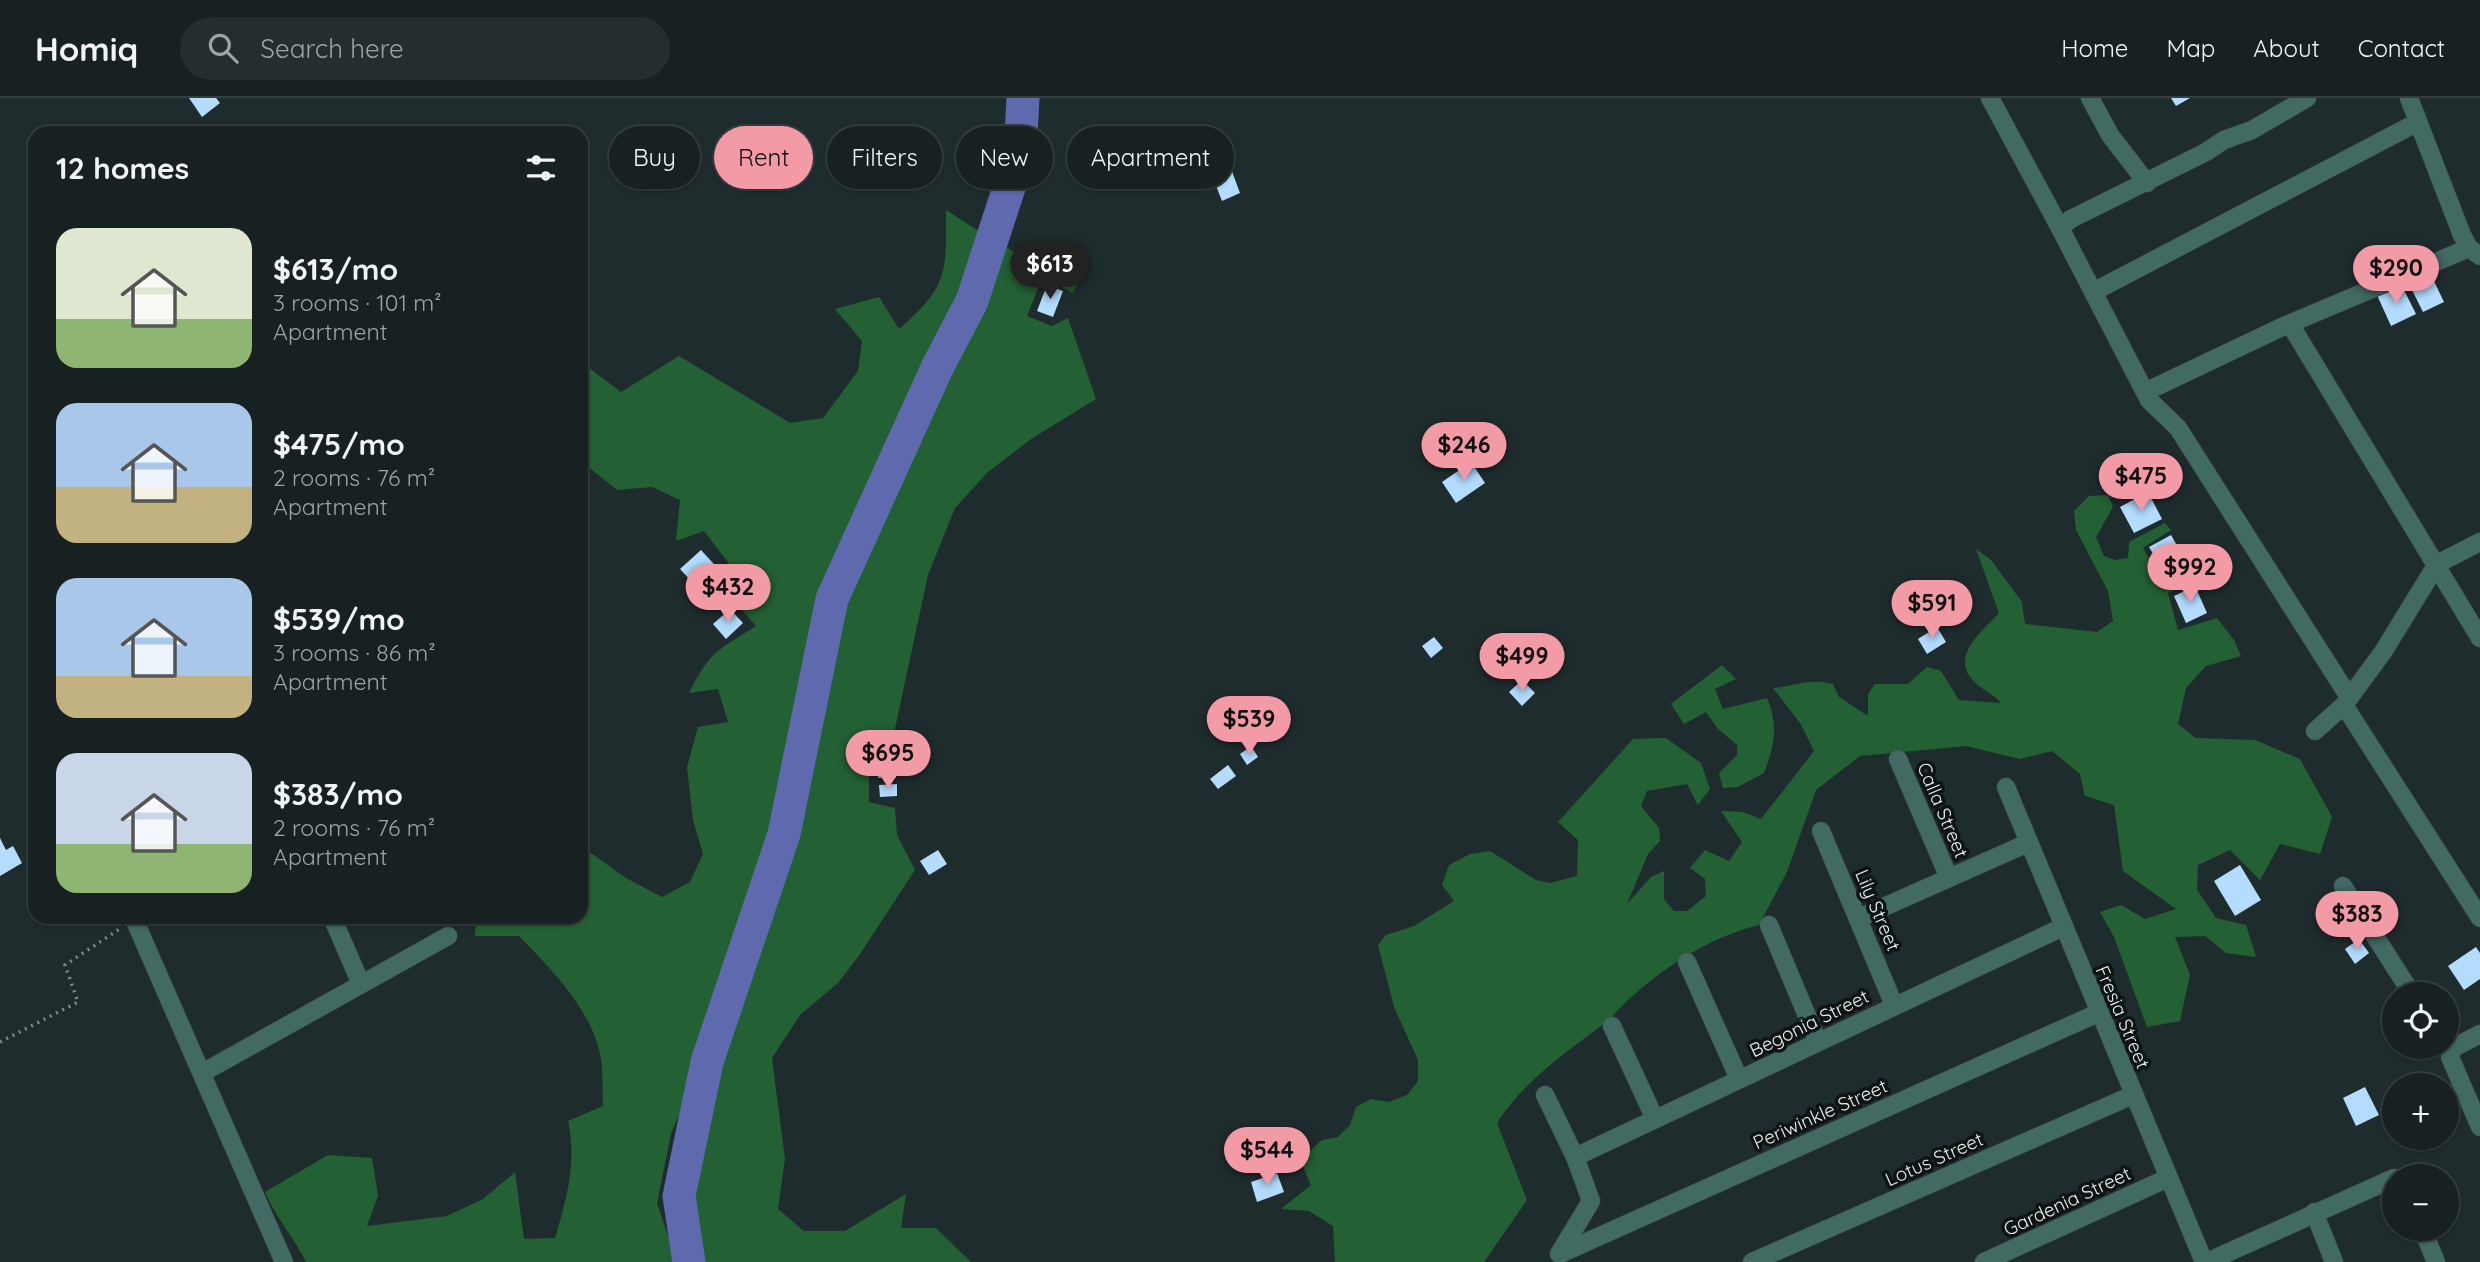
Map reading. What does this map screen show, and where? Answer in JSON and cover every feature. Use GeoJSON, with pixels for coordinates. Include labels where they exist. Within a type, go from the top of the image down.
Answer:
{"type":"FeatureCollection","features":[{"type":"Feature","properties":{"kind":"street"},"geometry":{"type":"LineString","coordinates":[[1990,98],[2145,392],[2178,428],[2480,918]]}},
{"type":"Feature","properties":{"kind":"street"},"geometry":{"type":"LineString","coordinates":[[2090,98],[2110,135],[2147,183]]}},
{"type":"Feature","properties":{"kind":"street"},"geometry":{"type":"LineString","coordinates":[[2060,228],[2071,219],[2147,183],[2224,140],[2269,121],[2307,98]]}},
{"type":"Feature","properties":{"kind":"street"},"geometry":{"type":"LineString","coordinates":[[2145,392],[2290,324],[2475,252],[2409,98]]}},
{"type":"Feature","properties":{"kind":"street"},"geometry":{"type":"LineString","coordinates":[[2093,292],[2418,122]]}},
{"type":"Feature","properties":{"kind":"street"},"geometry":{"type":"LineString","coordinates":[[2290,324],[2480,638]]}},
{"type":"Feature","properties":{"kind":"street"},"geometry":{"type":"LineString","coordinates":[[2315,731],[2346,701],[2383,652],[2437,564],[2480,542]]}},
{"type":"Feature","properties":{"kind":"street","name":"Calla Street"},"geometry":{"type":"LineString","coordinates":[[1898,759],[1949,878]]}},
{"type":"Feature","properties":{"kind":"street","name":"Fresia Street"},"geometry":{"type":"LineString","coordinates":[[2006,787],[2098,1013],[2205,1262]]}},
{"type":"Feature","properties":{"kind":"street","name":"Lily Street"},"geometry":{"type":"LineString","coordinates":[[1821,831],[1894,1005]]}},
{"type":"Feature","properties":{"kind":"street"},"geometry":{"type":"LineString","coordinates":[[1859,918],[2028,844]]}},
{"type":"Feature","properties":{"kind":"street"},"geometry":{"type":"LineString","coordinates":[[2343,886],[2405,982]]}},
{"type":"Feature","properties":{"kind":"street"},"geometry":{"type":"LineString","coordinates":[[136,924],[284,1262]]}},
{"type":"Feature","properties":{"kind":"street"},"geometry":{"type":"LineString","coordinates":[[335,924],[361,984]]}},
{"type":"Feature","properties":{"kind":"street"},"geometry":{"type":"LineString","coordinates":[[1769,925],[1818,1042]]}},
{"type":"Feature","properties":{"kind":"street","name":"Begonia Street"},"geometry":{"type":"LineString","coordinates":[[1575,1157],[2063,928]]}},
{"type":"Feature","properties":{"kind":"street"},"geometry":{"type":"LineString","coordinates":[[202,1073],[447,936]]}},
{"type":"Feature","properties":{"kind":"street"},"geometry":{"type":"LineString","coordinates":[[1687,962],[1740,1079]]}},
{"type":"Feature","properties":{"kind":"street","name":"Periwinkle Street"},"geometry":{"type":"LineString","coordinates":[[1557,1258],[2098,1013]]}},
{"type":"Feature","properties":{"kind":"street"},"geometry":{"type":"LineString","coordinates":[[1612,1026],[1655,1119]]}},
{"type":"Feature","properties":{"kind":"street"},"geometry":{"type":"LineString","coordinates":[[2459,1044],[2480,1034]]}},
{"type":"Feature","properties":{"kind":"street"},"geometry":{"type":"LineString","coordinates":[[2452,1059],[2480,1127]]}},
{"type":"Feature","properties":{"kind":"street","name":"Lotus Street"},"geometry":{"type":"LineString","coordinates":[[1752,1262],[2133,1094]]}},
{"type":"Feature","properties":{"kind":"street"},"geometry":{"type":"LineString","coordinates":[[1545,1095],[1575,1157],[1591,1201],[1557,1258]]}},
{"type":"Feature","properties":{"kind":"street","name":"Gardenia Street"},"geometry":{"type":"LineString","coordinates":[[1984,1262],[2168,1178]]}},
{"type":"Feature","properties":{"kind":"street"},"geometry":{"type":"LineString","coordinates":[[2205,1262],[2226,1258],[2314,1212],[2382,1183]]}},
{"type":"Feature","properties":{"kind":"street"},"geometry":{"type":"LineString","coordinates":[[2314,1212],[2334,1262]]}},
{"type":"Feature","properties":{"kind":"street"},"geometry":{"type":"LineString","coordinates":[[2427,1241],[2436,1262]]}},
{"type":"Feature","properties":{"kind":"path"},"geometry":{"type":"LineString","coordinates":[[0,1042],[78,1002],[65,965],[126,924]]}},
{"type":"Feature","properties":{"kind":"green space"},"geometry":{"type":"Polygon","coordinates":[[[946,210],[988,237],[976,276],[827,595],[772,849],[700,1065],[671,1134],[657,1203],[677,1262],[306,1262],[265,1192],[328,1155],[372,1158],[378,1196],[367,1226],[447,1216],[483,1199],[515,1172],[524,1239],[555,1238],[567,1194],[571,1165],[568,1121],[603,1106],[600,1053],[592,1030],[576,1001],[519,936],[475,936],[476,924],[588,924],[588,851],[626,878],[662,897],[690,882],[703,854],[693,820],[687,767],[698,727],[728,722],[718,689],[689,693],[716,653],[756,626],[733,600],[713,608],[734,570],[704,531],[676,541],[680,500],[652,487],[617,490],[588,467],[588,367],[621,392],[679,356],[790,423],[823,418],[858,371],[862,341],[835,309],[879,297],[899,329],[936,289],[946,249],[946,210]]]}},
{"type":"Feature","properties":{"kind":"green space"},"geometry":{"type":"Polygon","coordinates":[[[999,243],[1053,275],[1078,283],[1073,293],[1042,278],[1027,316],[1052,326],[1068,318],[1096,399],[1031,439],[988,472],[955,508],[928,575],[891,747],[869,750],[869,802],[895,808],[897,835],[915,870],[858,957],[838,983],[800,1015],[772,1058],[785,1159],[778,1209],[804,1231],[845,1231],[906,1194],[901,1228],[936,1228],[971,1262],[703,1262],[697,1254],[688,1200],[718,1061],[773,902],[799,812],[846,588],[957,349],[999,243]]]}},
{"type":"Feature","properties":{"kind":"green space"},"geometry":{"type":"Polygon","coordinates":[[[2108,495],[2113,507],[2096,537],[2104,556],[2115,560],[2128,558],[2129,542],[2165,523],[2171,530],[2143,548],[2159,575],[2189,561],[2196,576],[2191,582],[2168,593],[2178,630],[2217,618],[2234,640],[2241,656],[2206,666],[2186,688],[2178,724],[2196,738],[2255,740],[2300,759],[2332,817],[2320,854],[2280,844],[2260,880],[2230,850],[2198,865],[2197,890],[2216,918],[2246,925],[2256,957],[2226,953],[2205,936],[2175,937],[2190,975],[2180,1021],[2147,1027],[2114,937],[2100,912],[2121,905],[2145,919],[2176,909],[2123,871],[2114,805],[2085,796],[2080,774],[2052,751],[2020,759],[1966,746],[1860,756],[1816,790],[1787,872],[1759,925],[1721,938],[1667,968],[1533,1080],[1508,1107],[1497,1123],[1527,1200],[1484,1262],[1335,1262],[1333,1226],[1309,1211],[1281,1209],[1311,1185],[1300,1160],[1322,1140],[1338,1137],[1350,1125],[1356,1107],[1371,1099],[1389,1102],[1407,1095],[1418,1081],[1418,1060],[1394,1007],[1378,945],[1386,935],[1414,926],[1454,901],[1442,885],[1449,865],[1470,854],[1490,851],[1536,880],[1550,883],[1577,876],[1578,840],[1558,822],[1633,739],[1666,738],[1701,763],[1710,789],[1698,805],[1687,784],[1647,791],[1641,806],[1659,828],[1660,841],[1648,854],[1627,904],[1651,877],[1664,871],[1664,899],[1674,911],[1687,911],[1706,896],[1705,879],[1690,868],[1705,850],[1729,861],[1742,842],[1721,811],[1743,812],[1761,819],[1814,751],[1800,723],[1773,688],[1810,682],[1833,684],[1839,697],[1868,716],[1868,694],[1875,684],[1908,684],[1927,667],[1941,671],[1959,700],[2001,703],[1974,682],[1966,669],[1965,660],[1972,642],[1999,613],[1976,549],[1991,560],[2022,602],[2025,624],[2097,632],[2113,621],[2108,591],[2076,530],[2074,511],[2089,496],[2108,495]]]}},
{"type":"Feature","properties":{"kind":"green space"},"geometry":{"type":"Polygon","coordinates":[[[1722,665],[1736,679],[1715,689],[1723,709],[1767,698],[1773,718],[1773,745],[1764,773],[1738,787],[1723,788],[1719,773],[1737,755],[1737,745],[1718,729],[1706,712],[1684,724],[1671,704],[1722,665]]]}},
{"type":"Feature","properties":{"kind":"building"},"geometry":{"type":"Polygon","coordinates":[[[189,98],[216,98],[220,103],[202,117],[189,98]]]}},
{"type":"Feature","properties":{"kind":"building"},"geometry":{"type":"Polygon","coordinates":[[[2171,98],[2190,98],[2176,106],[2171,98]]]}},
{"type":"Feature","properties":{"kind":"building"},"geometry":{"type":"Polygon","coordinates":[[[1234,177],[1240,193],[1222,201],[1217,189],[1234,189],[1234,177]]]}},
{"type":"Feature","properties":{"kind":"building"},"geometry":{"type":"Polygon","coordinates":[[[2431,275],[2444,302],[2423,312],[2410,286],[2431,275]]]}},
{"type":"Feature","properties":{"kind":"building"},"geometry":{"type":"Polygon","coordinates":[[[2401,284],[2416,314],[2391,326],[2377,295],[2401,284]]]}},
{"type":"Feature","properties":{"kind":"building"},"geometry":{"type":"Polygon","coordinates":[[[1047,285],[1063,291],[1053,317],[1037,311],[1047,285]]]}},
{"type":"Feature","properties":{"kind":"building"},"geometry":{"type":"Polygon","coordinates":[[[1471,462],[1485,483],[1456,503],[1442,482],[1471,462]]]}},
{"type":"Feature","properties":{"kind":"building"},"geometry":{"type":"Polygon","coordinates":[[[2148,492],[2162,519],[2134,533],[2120,507],[2148,492]]]}},
{"type":"Feature","properties":{"kind":"building"},"geometry":{"type":"Polygon","coordinates":[[[2171,535],[2183,556],[2162,569],[2149,547],[2171,535]]]}},
{"type":"Feature","properties":{"kind":"building"},"geometry":{"type":"Polygon","coordinates":[[[701,550],[724,575],[703,594],[680,569],[701,550]]]}},
{"type":"Feature","properties":{"kind":"building"},"geometry":{"type":"Polygon","coordinates":[[[2195,586],[2207,613],[2186,623],[2174,596],[2195,586]]]}},
{"type":"Feature","properties":{"kind":"building"},"geometry":{"type":"Polygon","coordinates":[[[730,609],[743,623],[726,639],[713,624],[730,609]]]}},
{"type":"Feature","properties":{"kind":"building"},"geometry":{"type":"Polygon","coordinates":[[[1937,627],[1946,642],[1927,654],[1918,639],[1937,627]]]}},
{"type":"Feature","properties":{"kind":"building"},"geometry":{"type":"Polygon","coordinates":[[[1434,637],[1443,648],[1431,658],[1422,646],[1434,637]]]}},
{"type":"Feature","properties":{"kind":"building"},"geometry":{"type":"Polygon","coordinates":[[[1522,680],[1535,693],[1522,706],[1509,692],[1522,680]]]}},
{"type":"Feature","properties":{"kind":"building"},"geometry":{"type":"Polygon","coordinates":[[[1251,746],[1258,757],[1247,765],[1240,754],[1251,746]]]}},
{"type":"Feature","properties":{"kind":"building"},"geometry":{"type":"Polygon","coordinates":[[[878,761],[896,761],[896,778],[878,778],[878,761]]]}},
{"type":"Feature","properties":{"kind":"building"},"geometry":{"type":"Polygon","coordinates":[[[1228,765],[1236,776],[1218,789],[1210,779],[1228,765]]]}},
{"type":"Feature","properties":{"kind":"building"},"geometry":{"type":"Polygon","coordinates":[[[897,784],[897,796],[880,797],[879,785],[897,784]]]}},
{"type":"Feature","properties":{"kind":"building"},"geometry":{"type":"Polygon","coordinates":[[[0,838],[6,850],[13,846],[22,863],[0,876],[0,838]]]}},
{"type":"Feature","properties":{"kind":"building"},"geometry":{"type":"Polygon","coordinates":[[[938,850],[947,864],[929,875],[920,861],[938,850]]]}},
{"type":"Feature","properties":{"kind":"building"},"geometry":{"type":"Polygon","coordinates":[[[2240,865],[2261,900],[2235,916],[2214,881],[2240,865]]]}},
{"type":"Feature","properties":{"kind":"building"},"geometry":{"type":"Polygon","coordinates":[[[2359,939],[2369,953],[2355,964],[2345,949],[2359,939]]]}},
{"type":"Feature","properties":{"kind":"building"},"geometry":{"type":"Polygon","coordinates":[[[2476,947],[2480,953],[2480,979],[2464,990],[2448,966],[2476,947]]]}},
{"type":"Feature","properties":{"kind":"building"},"geometry":{"type":"Polygon","coordinates":[[[2365,1087],[2379,1115],[2356,1126],[2343,1098],[2365,1087]]]}},
{"type":"Feature","properties":{"kind":"building"},"geometry":{"type":"Polygon","coordinates":[[[1277,1173],[1284,1192],[1257,1202],[1251,1182],[1277,1173]]]}},
{"type":"Feature","properties":{"kind":"waterway"},"geometry":{"type":"LineString","coordinates":[[689,1262],[679,1196],[707,1062],[784,834],[832,599],[937,368],[972,301],[1020,154],[1023,98]]}}]}
